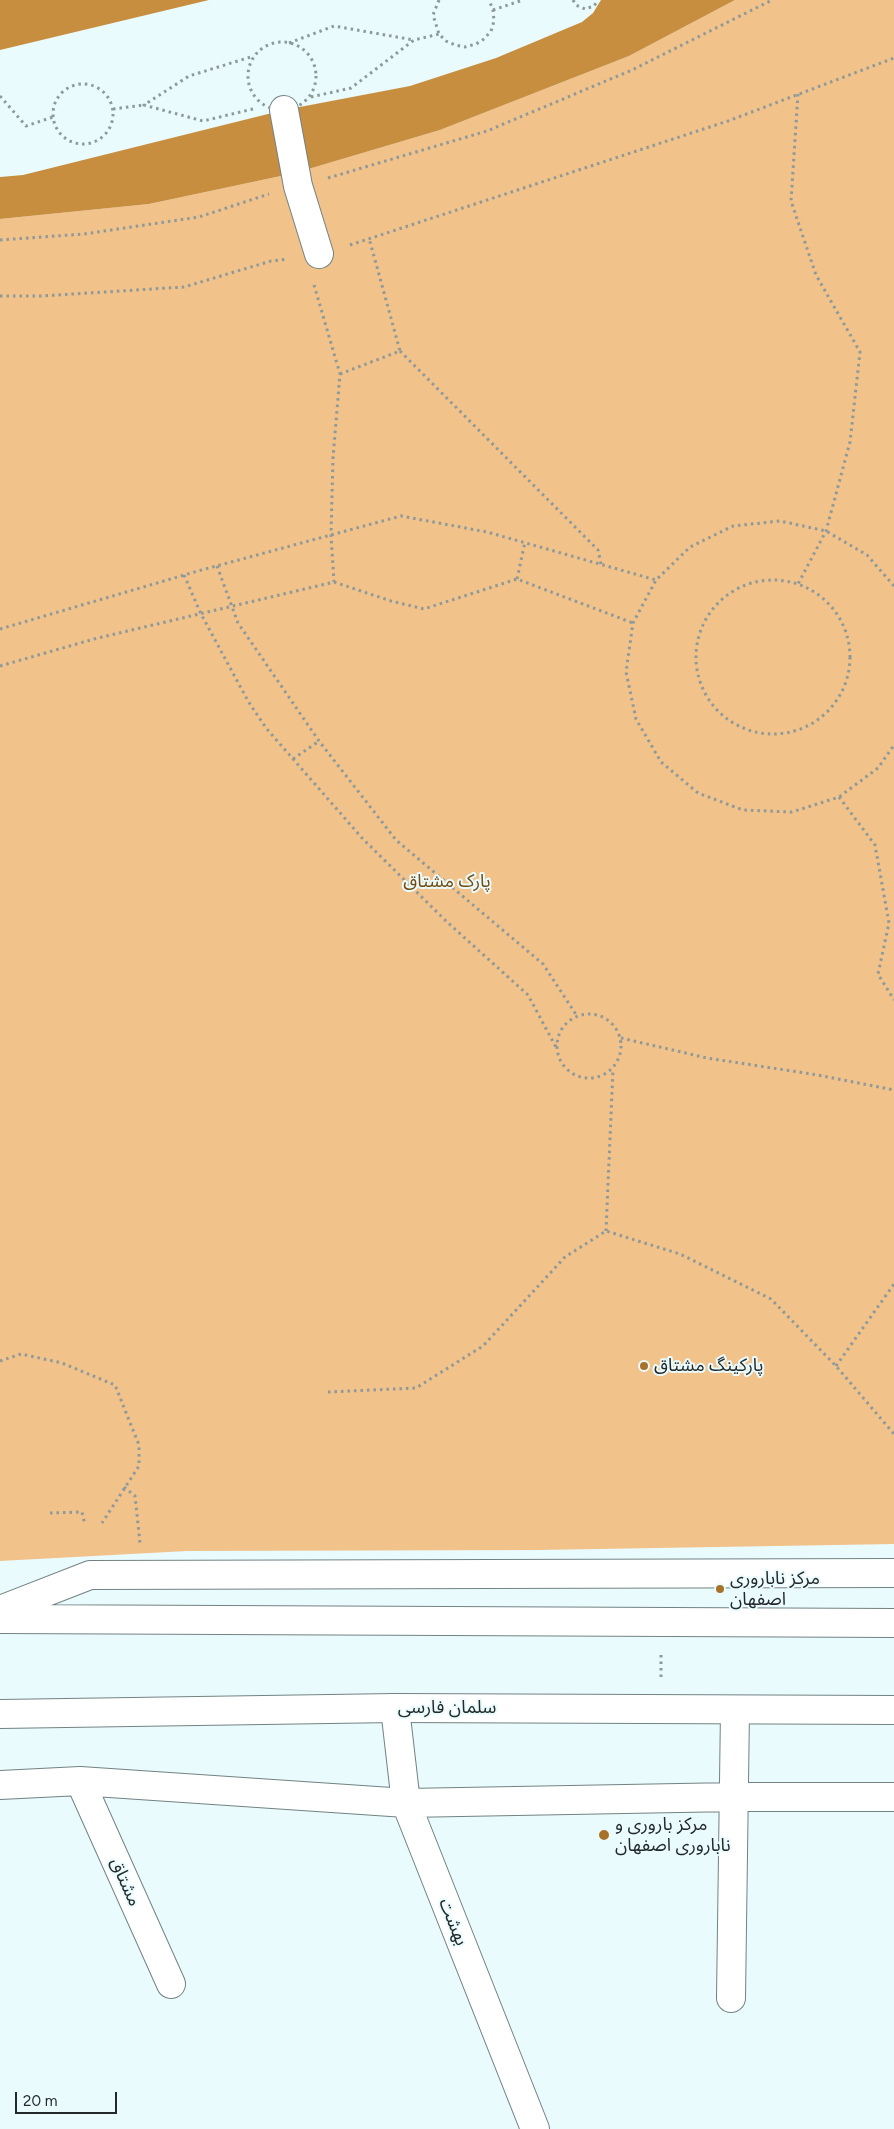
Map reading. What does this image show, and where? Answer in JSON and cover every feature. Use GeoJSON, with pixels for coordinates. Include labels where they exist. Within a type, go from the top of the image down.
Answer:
{"type":"FeatureCollection","features":[{"type":"Feature","properties":{"kind":"main road"},"geometry":{"type":"LineString","coordinates":[[275,108],[297,179],[312,255]]}},
{"type":"Feature","properties":{"kind":"main road"},"geometry":{"type":"LineString","coordinates":[[0,1610],[90,1575],[894,1573]]}},
{"type":"Feature","properties":{"kind":"main road"},"geometry":{"type":"LineString","coordinates":[[0,1619],[894,1624]]}},
{"type":"Feature","properties":{"kind":"main road","name":"سلمان فارسی"},"geometry":{"type":"LineString","coordinates":[[0,1714],[395,1708],[894,1710]]}},
{"type":"Feature","properties":{"kind":"main road","name":"بهشت"},"geometry":{"type":"LineString","coordinates":[[395,1708],[406,1803],[535,2129]]}},
{"type":"Feature","properties":{"kind":"main road"},"geometry":{"type":"LineString","coordinates":[[730,1998],[735,1710]]}},
{"type":"Feature","properties":{"kind":"main road"},"geometry":{"type":"LineString","coordinates":[[0,1784],[80,1780],[406,1803],[734,1797],[894,1797]]}},
{"type":"Feature","properties":{"kind":"main road","name":"مشتاق"},"geometry":{"type":"LineString","coordinates":[[80,1780],[171,1984]]}},
{"type":"Feature","properties":{"kind":"path"},"geometry":{"type":"LineString","coordinates":[[439,0],[433,15],[439,34],[455,46],[465,47],[476,44],[490,31],[494,21],[493,10],[489,0]]}},
{"type":"Feature","properties":{"kind":"path"},"geometry":{"type":"LineString","coordinates":[[493,10],[523,0]]}},
{"type":"Feature","properties":{"kind":"path"},"geometry":{"type":"LineString","coordinates":[[573,0],[576,5],[585,9],[594,6],[598,0]]}},
{"type":"Feature","properties":{"kind":"path"},"geometry":{"type":"LineString","coordinates":[[0,240],[84,234],[199,217],[297,179],[487,132],[632,70],[772,0]]}},
{"type":"Feature","properties":{"kind":"path"},"geometry":{"type":"LineString","coordinates":[[288,43],[334,26],[414,40],[439,34]]}},
{"type":"Feature","properties":{"kind":"path"},"geometry":{"type":"LineString","coordinates":[[113,109],[144,105],[203,121],[275,108],[293,108],[308,98],[351,88],[414,40]]}},
{"type":"Feature","properties":{"kind":"path"},"geometry":{"type":"LineString","coordinates":[[144,105],[189,76],[254,56],[278,42],[288,43],[304,51],[314,65],[316,76],[314,88],[308,98]]}},
{"type":"Feature","properties":{"kind":"path"},"geometry":{"type":"LineString","coordinates":[[254,56],[248,74],[248,84],[258,101],[275,108]]}},
{"type":"Feature","properties":{"kind":"path"},"geometry":{"type":"LineString","coordinates":[[0,296],[42,296],[184,286],[271,261],[312,255],[728,121],[894,58]]}},
{"type":"Feature","properties":{"kind":"path"},"geometry":{"type":"LineString","coordinates":[[85,84],[95,86],[104,92],[110,100],[113,109],[110,128],[96,141],[87,144],[78,143],[61,134],[53,116],[58,97],[74,85],[85,84]]}},
{"type":"Feature","properties":{"kind":"path"},"geometry":{"type":"LineString","coordinates":[[798,94],[791,201],[816,275],[860,352],[850,442],[826,531],[798,584]]}},
{"type":"Feature","properties":{"kind":"path"},"geometry":{"type":"LineString","coordinates":[[0,96],[26,126],[53,116]]}},
{"type":"Feature","properties":{"kind":"path"},"geometry":{"type":"LineString","coordinates":[[369,238],[400,351],[598,550],[601,564]]}},
{"type":"Feature","properties":{"kind":"path"},"geometry":{"type":"LineString","coordinates":[[312,255],[340,374],[333,458],[331,535],[334,582]]}},
{"type":"Feature","properties":{"kind":"path"},"geometry":{"type":"LineString","coordinates":[[340,374],[400,351]]}},
{"type":"Feature","properties":{"kind":"path"},"geometry":{"type":"LineString","coordinates":[[0,628],[184,575],[402,516],[487,532],[656,580]]}},
{"type":"Feature","properties":{"kind":"path"},"geometry":{"type":"LineString","coordinates":[[894,586],[867,555],[826,531],[780,521],[733,526],[690,547],[656,580],[633,623],[626,672],[636,720],[661,762],[698,793],[743,810],[792,812],[838,797],[878,768],[894,745]]}},
{"type":"Feature","properties":{"kind":"path"},"geometry":{"type":"LineString","coordinates":[[517,579],[525,542]]}},
{"type":"Feature","properties":{"kind":"path"},"geometry":{"type":"LineString","coordinates":[[217,566],[238,623],[319,741],[396,840],[543,964],[577,1016]]}},
{"type":"Feature","properties":{"kind":"path"},"geometry":{"type":"LineString","coordinates":[[184,575],[201,614],[248,701],[266,728],[362,838],[446,921],[528,995],[565,1068],[582,1078],[593,1079],[613,1069]]}},
{"type":"Feature","properties":{"kind":"path"},"geometry":{"type":"LineString","coordinates":[[0,666],[94,639],[334,582],[391,601],[424,609],[517,579],[633,623]]}},
{"type":"Feature","properties":{"kind":"path"},"geometry":{"type":"LineString","coordinates":[[773,580],[798,584],[821,596],[838,615],[848,638],[850,664],[843,689],[829,710],[809,726],[785,734],[760,734],[735,725],[716,710],[702,688],[696,664],[698,639],[708,615],[725,596],[748,584],[773,580]]}},
{"type":"Feature","properties":{"kind":"path"},"geometry":{"type":"LineString","coordinates":[[293,759],[319,741]]}},
{"type":"Feature","properties":{"kind":"path"},"geometry":{"type":"LineString","coordinates":[[838,797],[875,845],[889,923],[878,974],[894,1000]]}},
{"type":"Feature","properties":{"kind":"path"},"geometry":{"type":"LineString","coordinates":[[556,1049],[561,1029],[568,1021],[577,1016],[587,1014],[609,1019],[616,1027],[621,1038],[622,1049],[613,1069],[606,1231]]}},
{"type":"Feature","properties":{"kind":"path"},"geometry":{"type":"LineString","coordinates":[[621,1038],[708,1058],[818,1075],[894,1090]]}},
{"type":"Feature","properties":{"kind":"path"},"geometry":{"type":"LineString","coordinates":[[328,1392],[416,1388],[483,1346],[565,1257],[606,1231],[680,1254],[770,1299],[836,1366],[894,1434]]}},
{"type":"Feature","properties":{"kind":"path"},"geometry":{"type":"LineString","coordinates":[[836,1366],[894,1284]]}},
{"type":"Feature","properties":{"kind":"path"},"geometry":{"type":"LineString","coordinates":[[0,1361],[21,1354],[62,1362],[115,1385],[139,1445],[139,1466],[102,1523]]}},
{"type":"Feature","properties":{"kind":"path"},"geometry":{"type":"LineString","coordinates":[[124,1487],[135,1496],[139,1524]]}},
{"type":"Feature","properties":{"kind":"path"},"geometry":{"type":"LineString","coordinates":[[50,1513],[82,1512],[85,1525]]}},
{"type":"Feature","properties":{"kind":"green space","name":"پارک مشتاق"},"geometry":{"type":"Polygon","coordinates":[[[735,0],[894,0],[894,1544],[539,1550],[187,1551],[0,1561],[0,219],[149,204],[295,173],[440,130],[629,56],[735,0]]]}},
{"type":"Feature","properties":{"kind":"shaded area"},"geometry":{"type":"Polygon","coordinates":[[[0,0],[209,0],[0,50],[0,0]]]}},
{"type":"Feature","properties":{"kind":"shaded area"},"geometry":{"type":"Polygon","coordinates":[[[601,0],[735,0],[629,56],[440,130],[295,173],[149,204],[0,219],[0,177],[23,175],[284,110],[410,86],[496,58],[582,22],[593,13],[601,0]]]}},
{"type":"Feature","properties":{"kind":"place","name":"پارکینگ مشتاق"},"geometry":{"type":"Point","coordinates":[644,1366]}},
{"type":"Feature","properties":{"kind":"place","name":"مرکز ناباروری اصفهان"},"geometry":{"type":"Point","coordinates":[720,1589]}},
{"type":"Feature","properties":{"kind":"place","name":"مرکز باروری و ناباروری اصفهان"},"geometry":{"type":"Point","coordinates":[604,1835]}}]}
